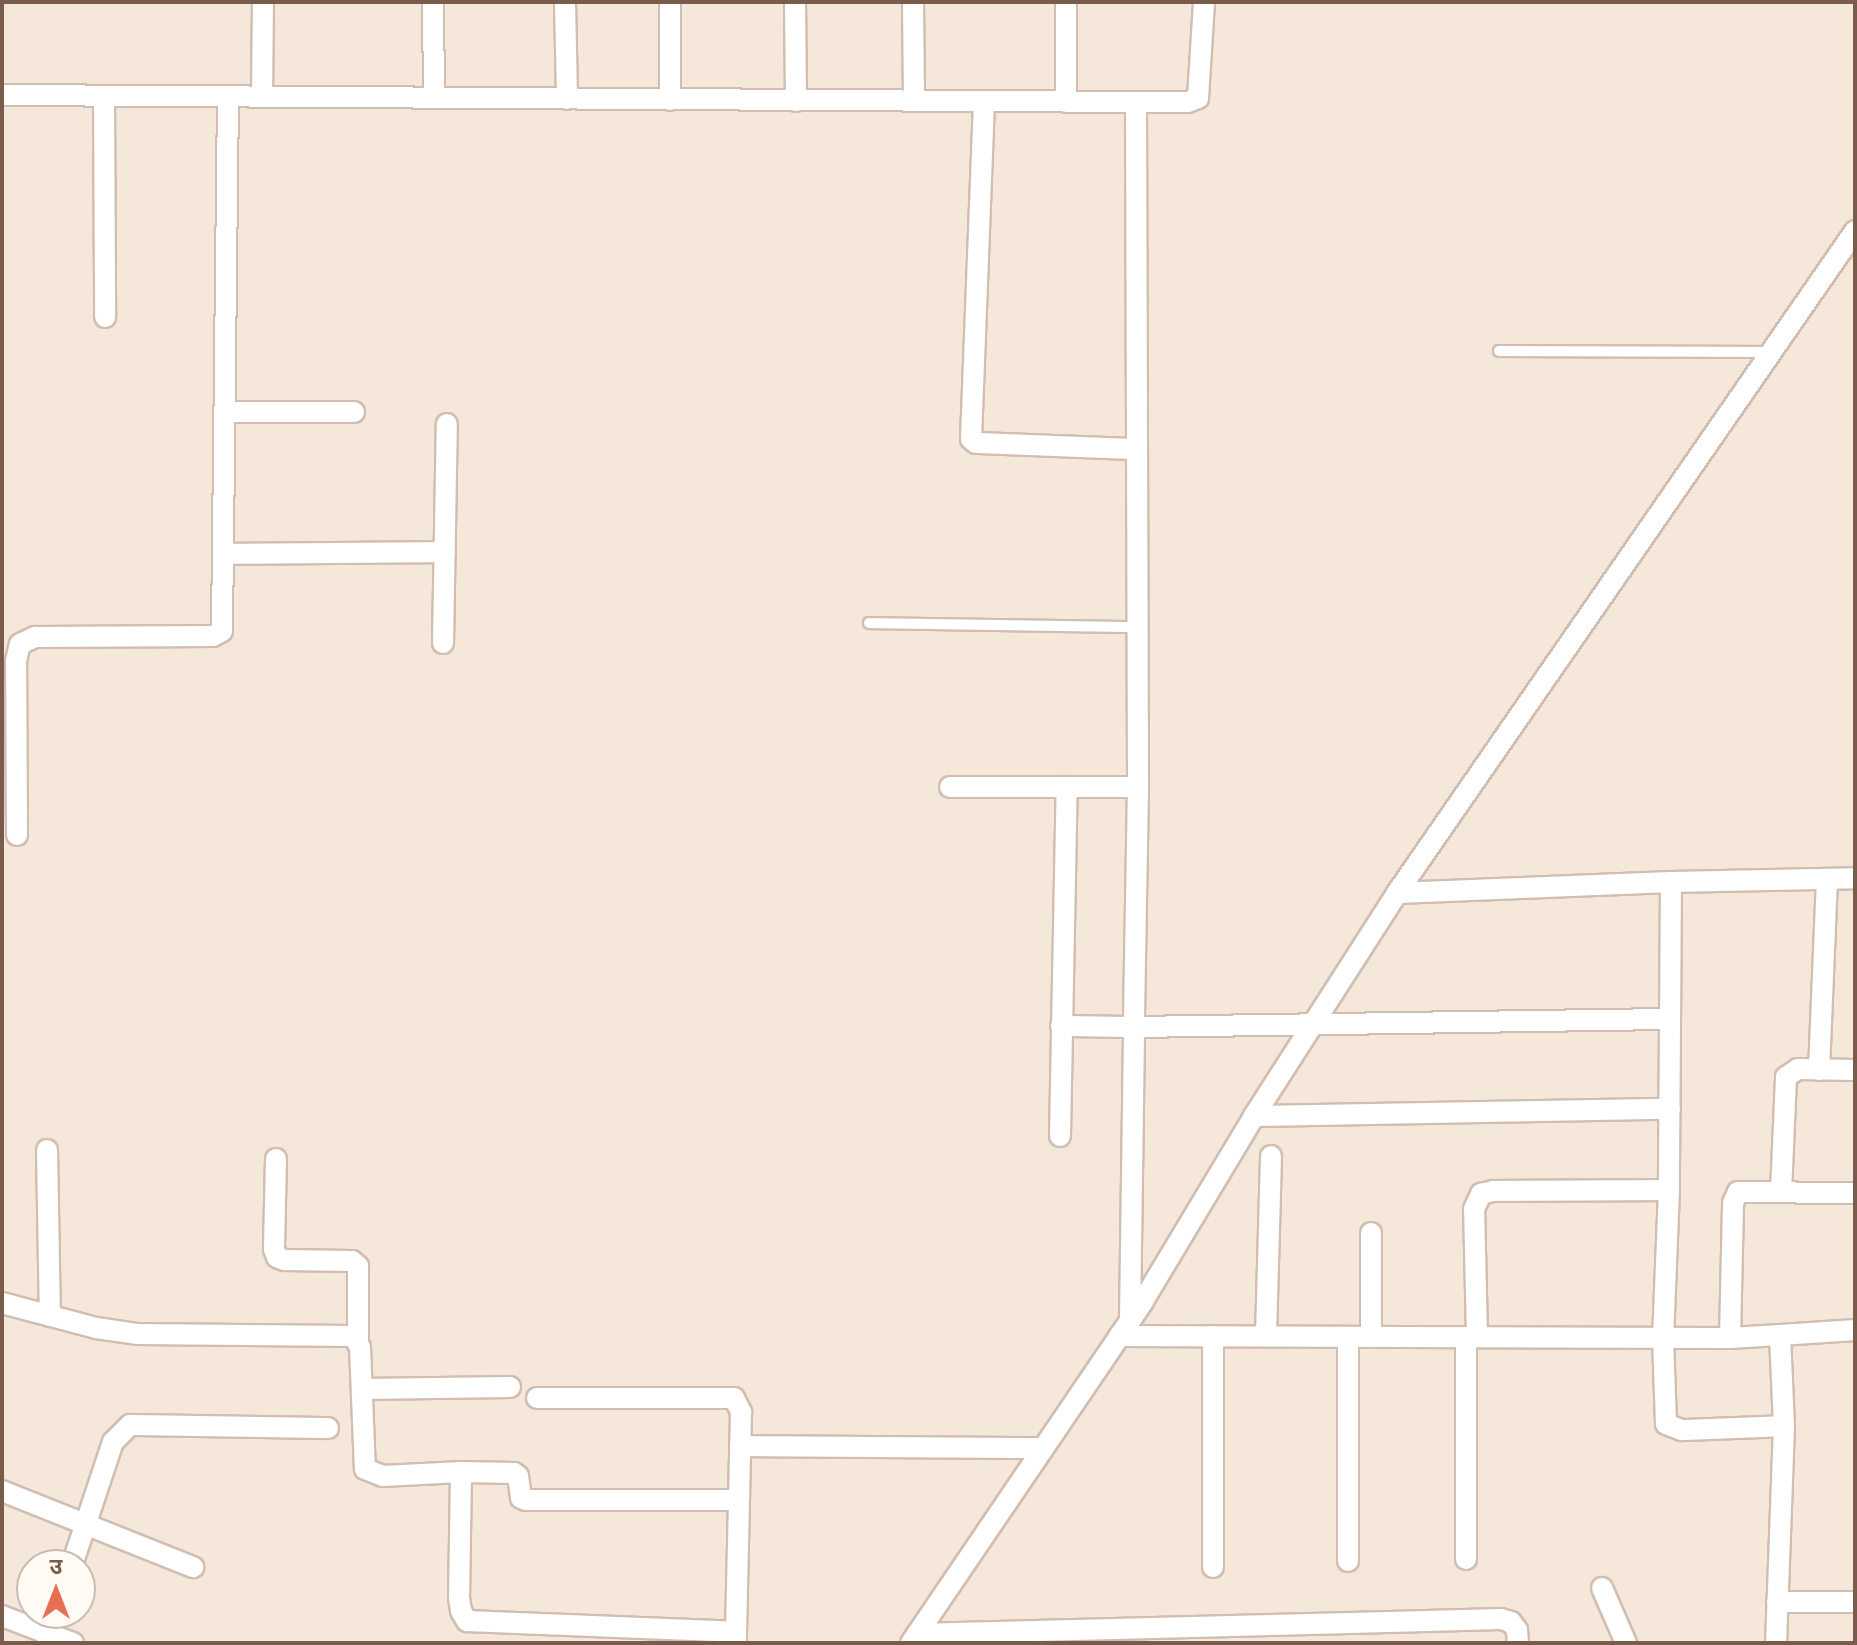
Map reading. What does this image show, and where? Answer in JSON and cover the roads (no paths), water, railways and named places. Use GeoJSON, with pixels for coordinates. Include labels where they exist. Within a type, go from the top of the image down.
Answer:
{"type":"FeatureCollection","features":[{"type":"Feature","properties":{"kind":"street"},"geometry":{"type":"LineString","coordinates":[[262,96],[263,2]]}},
{"type":"Feature","properties":{"kind":"street"},"geometry":{"type":"LineString","coordinates":[[433,2],[434,97]]}},
{"type":"Feature","properties":{"kind":"street"},"geometry":{"type":"LineString","coordinates":[[565,2],[567,99]]}},
{"type":"Feature","properties":{"kind":"street"},"geometry":{"type":"LineString","coordinates":[[670,2],[670,100]]}},
{"type":"Feature","properties":{"kind":"street"},"geometry":{"type":"LineString","coordinates":[[795,2],[796,101]]}},
{"type":"Feature","properties":{"kind":"street"},"geometry":{"type":"LineString","coordinates":[[913,2],[914,101]]}},
{"type":"Feature","properties":{"kind":"street"},"geometry":{"type":"LineString","coordinates":[[1066,2],[1066,102]]}},
{"type":"Feature","properties":{"kind":"street"},"geometry":{"type":"LineString","coordinates":[[2,95],[1188,102],[1198,98],[1204,2]]}},
{"type":"Feature","properties":{"kind":"street"},"geometry":{"type":"LineString","coordinates":[[104,96],[105,317]]}},
{"type":"Feature","properties":{"kind":"street"},"geometry":{"type":"LineString","coordinates":[[17,835],[16,661],[20,644],[35,637],[218,635],[223,620],[228,97]]}},
{"type":"Feature","properties":{"kind":"street"},"geometry":{"type":"LineString","coordinates":[[984,101],[971,439],[976,443],[1135,449]]}},
{"type":"Feature","properties":{"kind":"street"},"geometry":{"type":"LineString","coordinates":[[1125,1328],[1138,787],[1136,102]]}},
{"type":"Feature","properties":{"kind":"street"},"geometry":{"type":"LineString","coordinates":[[914,1638],[1125,1328],[1254,1116],[1397,893],[1855,231]]}},
{"type":"Feature","properties":{"kind":"street"},"geometry":{"type":"LineString","coordinates":[[224,412],[354,412]]}},
{"type":"Feature","properties":{"kind":"street"},"geometry":{"type":"LineString","coordinates":[[443,643],[447,424]]}},
{"type":"Feature","properties":{"kind":"street"},"geometry":{"type":"LineString","coordinates":[[223,554],[445,552]]}},
{"type":"Feature","properties":{"kind":"street"},"geometry":{"type":"LineString","coordinates":[[950,787],[1138,787]]}},
{"type":"Feature","properties":{"kind":"street"},"geometry":{"type":"LineString","coordinates":[[1060,1136],[1067,787]]}},
{"type":"Feature","properties":{"kind":"street"},"geometry":{"type":"LineString","coordinates":[[1397,893],[1855,878]]}},
{"type":"Feature","properties":{"kind":"street"},"geometry":{"type":"LineString","coordinates":[[1819,1070],[1827,880]]}},
{"type":"Feature","properties":{"kind":"street"},"geometry":{"type":"LineString","coordinates":[[1671,882],[1664,1416],[1672,1428],[1784,1426]]}},
{"type":"Feature","properties":{"kind":"street"},"geometry":{"type":"LineString","coordinates":[[1061,1026],[1312,1026],[1669,1019]]}},
{"type":"Feature","properties":{"kind":"street"},"geometry":{"type":"LineString","coordinates":[[1781,1192],[1786,1077],[1798,1069],[1855,1070]]}},
{"type":"Feature","properties":{"kind":"street"},"geometry":{"type":"LineString","coordinates":[[1254,1116],[1670,1109]]}},
{"type":"Feature","properties":{"kind":"street"},"geometry":{"type":"LineString","coordinates":[[47,1150],[50,1316]]}},
{"type":"Feature","properties":{"kind":"street"},"geometry":{"type":"LineString","coordinates":[[1266,1336],[1271,1156]]}},
{"type":"Feature","properties":{"kind":"street"},"geometry":{"type":"LineString","coordinates":[[276,1159],[274,1249],[277,1257],[284,1260],[352,1261],[358,1266],[358,1340],[365,1469],[369,1473],[514,1473],[518,1476],[521,1498],[526,1500],[739,1500]]}},
{"type":"Feature","properties":{"kind":"street"},"geometry":{"type":"LineString","coordinates":[[1466,1559],[1474,1209],[1481,1194],[1493,1191],[1669,1190]]}},
{"type":"Feature","properties":{"kind":"street"},"geometry":{"type":"LineString","coordinates":[[1730,1338],[1734,1197],[1744,1191],[1855,1193]]}},
{"type":"Feature","properties":{"kind":"street"},"geometry":{"type":"LineString","coordinates":[[1371,1233],[1371,1337]]}},
{"type":"Feature","properties":{"kind":"street"},"geometry":{"type":"LineString","coordinates":[[2,1303],[137,1334],[345,1335],[358,1340]]}},
{"type":"Feature","properties":{"kind":"street"},"geometry":{"type":"LineString","coordinates":[[1125,1328],[1213,1336],[1663,1338],[1730,1338],[1855,1330]]}},
{"type":"Feature","properties":{"kind":"street"},"geometry":{"type":"LineString","coordinates":[[1776,1643],[1784,1426],[1780,1335]]}},
{"type":"Feature","properties":{"kind":"street"},"geometry":{"type":"LineString","coordinates":[[1213,1336],[1213,1567]]}},
{"type":"Feature","properties":{"kind":"street"},"geometry":{"type":"LineString","coordinates":[[1348,1337],[1348,1561]]}},
{"type":"Feature","properties":{"kind":"street"},"geometry":{"type":"LineString","coordinates":[[362,1389],[510,1387]]}},
{"type":"Feature","properties":{"kind":"street"},"geometry":{"type":"LineString","coordinates":[[461,1472],[459,1598],[467,1621],[736,1638],[741,1412],[734,1398],[537,1398]]}},
{"type":"Feature","properties":{"kind":"street"},"geometry":{"type":"LineString","coordinates":[[77,1549],[113,1442],[130,1425],[328,1428]]}},
{"type":"Feature","properties":{"kind":"street"},"geometry":{"type":"LineString","coordinates":[[740,1446],[1043,1448]]}},
{"type":"Feature","properties":{"kind":"street"},"geometry":{"type":"LineString","coordinates":[[2,1491],[193,1567]]}},
{"type":"Feature","properties":{"kind":"street"},"geometry":{"type":"LineString","coordinates":[[1602,1588],[1626,1643]]}},
{"type":"Feature","properties":{"kind":"street"},"geometry":{"type":"LineString","coordinates":[[1777,1602],[1855,1602]]}},
{"type":"Feature","properties":{"kind":"street"},"geometry":{"type":"LineString","coordinates":[[2,1616],[48,1639],[73,1643]]}},
{"type":"Feature","properties":{"kind":"street"},"geometry":{"type":"LineString","coordinates":[[914,1638],[1283,1635],[1501,1619],[1511,1622],[1517,1630],[1518,1643]]}},
{"type":"Feature","properties":{"kind":"lane"},"geometry":{"type":"LineString","coordinates":[[1499,351],[1772,352]]}},
{"type":"Feature","properties":{"kind":"lane"},"geometry":{"type":"LineString","coordinates":[[869,623],[1137,627]]}}]}
